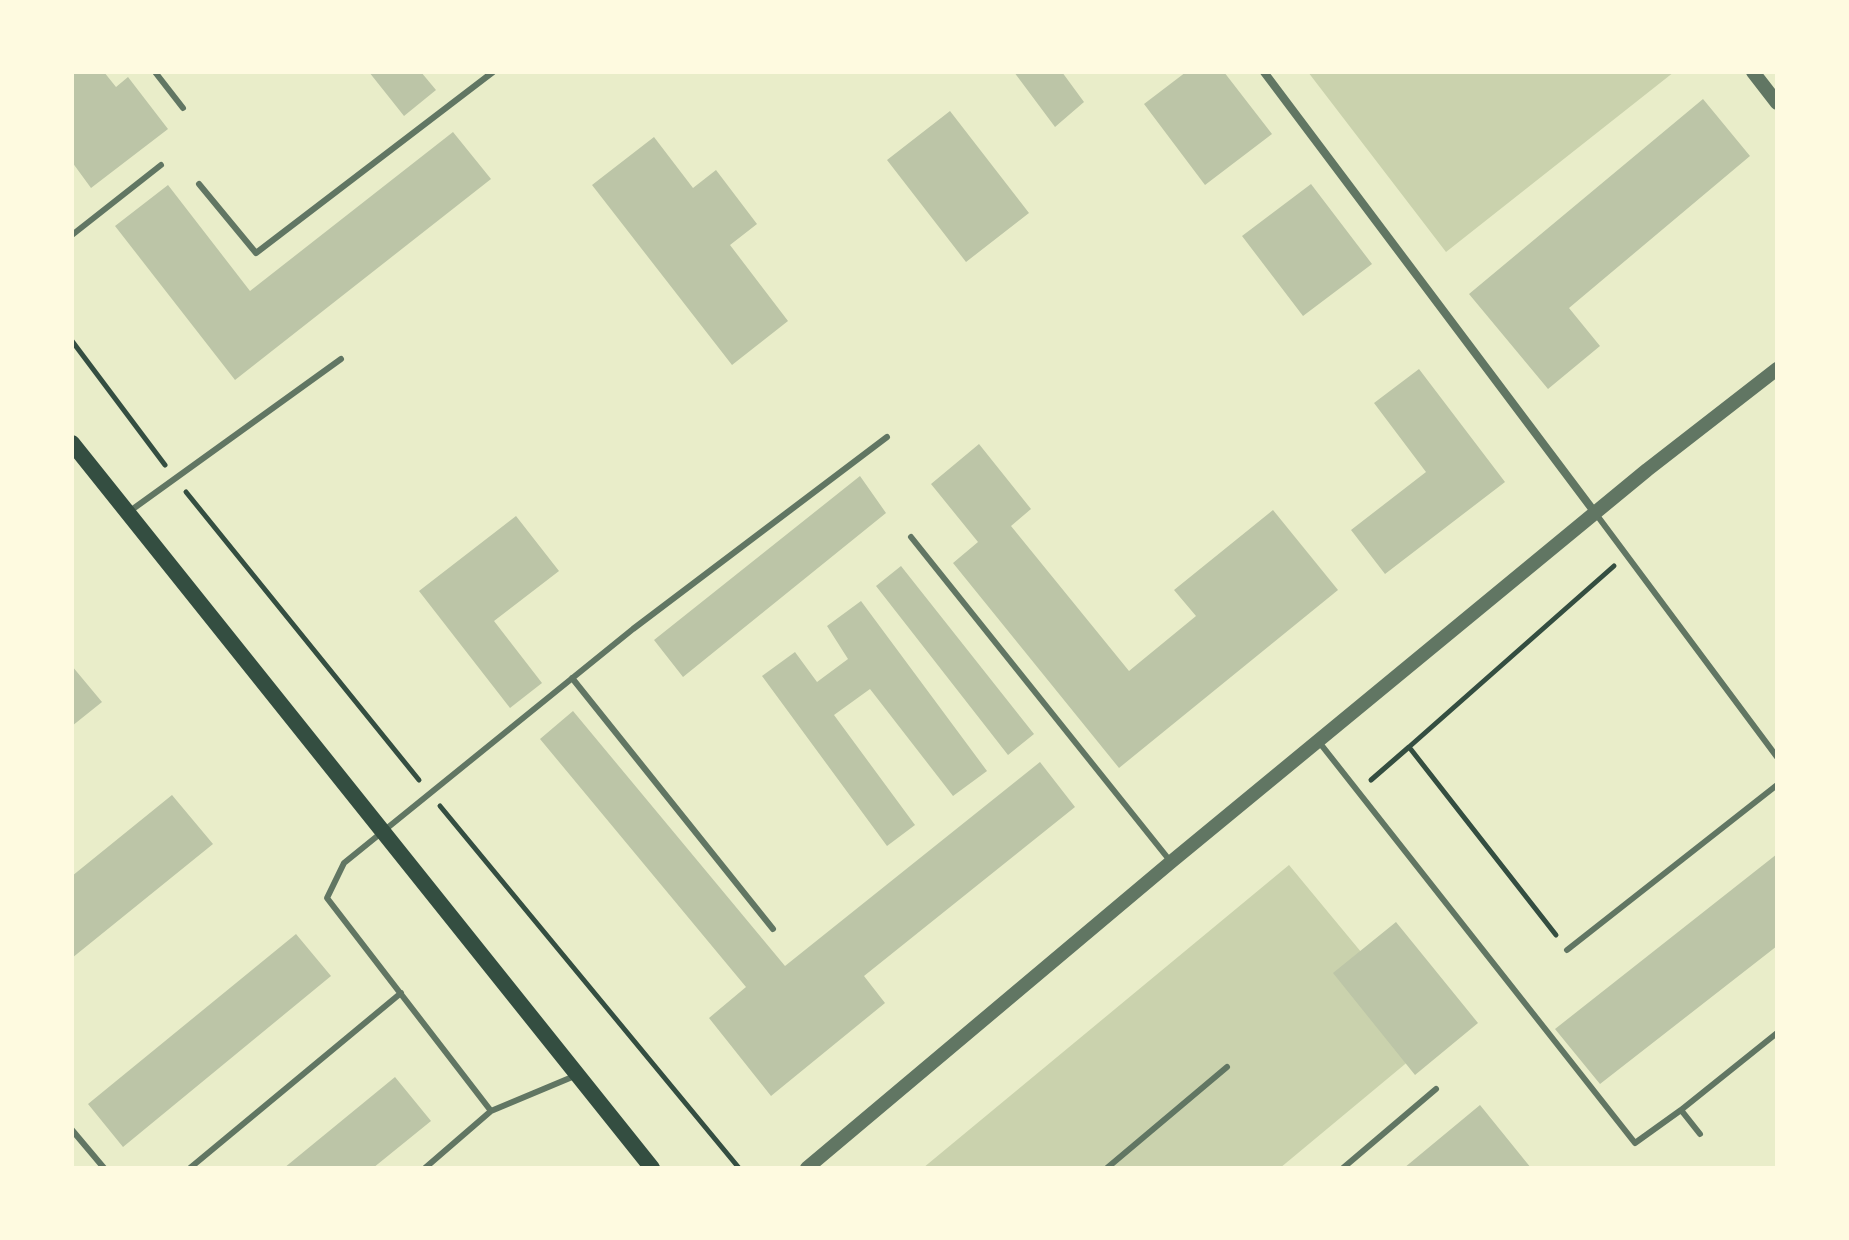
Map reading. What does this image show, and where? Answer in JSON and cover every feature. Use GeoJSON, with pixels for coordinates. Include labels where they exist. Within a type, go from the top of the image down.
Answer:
{"type":"FeatureCollection","features":[{"type":"Feature","properties":{"kind":"main road"},"geometry":{"type":"LineString","coordinates":[[72,443],[652,1168]]}},
{"type":"Feature","properties":{"kind":"street"},"geometry":{"type":"LineString","coordinates":[[1264,72],[1596,514]]}},
{"type":"Feature","properties":{"kind":"street"},"geometry":{"type":"LineString","coordinates":[[1753,72],[1777,103]]}},
{"type":"Feature","properties":{"kind":"street"},"geometry":{"type":"LineString","coordinates":[[807,1168],[1171,862],[1777,369]]}},
{"type":"Feature","properties":{"kind":"lane"},"geometry":{"type":"LineString","coordinates":[[155,72],[183,108]]}},
{"type":"Feature","properties":{"kind":"lane"},"geometry":{"type":"LineString","coordinates":[[199,184],[256,253],[493,72]]}},
{"type":"Feature","properties":{"kind":"lane"},"geometry":{"type":"LineString","coordinates":[[72,235],[161,165]]}},
{"type":"Feature","properties":{"kind":"lane"},"geometry":{"type":"LineString","coordinates":[[129,512],[341,359]]}},
{"type":"Feature","properties":{"kind":"lane"},"geometry":{"type":"LineString","coordinates":[[491,1111],[327,898],[344,863],[633,629],[887,437]]}},
{"type":"Feature","properties":{"kind":"lane"},"geometry":{"type":"LineString","coordinates":[[1596,514],[1777,757]]}},
{"type":"Feature","properties":{"kind":"lane"},"geometry":{"type":"LineString","coordinates":[[911,537],[1171,862]]}},
{"type":"Feature","properties":{"kind":"lane"},"geometry":{"type":"LineString","coordinates":[[572,678],[773,929]]}},
{"type":"Feature","properties":{"kind":"lane"},"geometry":{"type":"LineString","coordinates":[[1319,742],[1635,1143],[1777,1033]]}},
{"type":"Feature","properties":{"kind":"lane"},"geometry":{"type":"LineString","coordinates":[[1567,950],[1777,785]]}},
{"type":"Feature","properties":{"kind":"lane"},"geometry":{"type":"LineString","coordinates":[[190,1168],[401,993]]}},
{"type":"Feature","properties":{"kind":"lane"},"geometry":{"type":"LineString","coordinates":[[1107,1168],[1227,1067]]}},
{"type":"Feature","properties":{"kind":"lane"},"geometry":{"type":"LineString","coordinates":[[425,1168],[491,1111],[577,1075]]}},
{"type":"Feature","properties":{"kind":"lane"},"geometry":{"type":"LineString","coordinates":[[1343,1168],[1436,1089]]}},
{"type":"Feature","properties":{"kind":"lane"},"geometry":{"type":"LineString","coordinates":[[1681,1110],[1700,1134]]}},
{"type":"Feature","properties":{"kind":"lane"},"geometry":{"type":"LineString","coordinates":[[72,1130],[104,1168]]}},
{"type":"Feature","properties":{"kind":"path"},"geometry":{"type":"LineString","coordinates":[[72,341],[175,478],[739,1168]]}},
{"type":"Feature","properties":{"kind":"path"},"geometry":{"type":"LineString","coordinates":[[1358,791],[1626,555]]}},
{"type":"Feature","properties":{"kind":"path"},"geometry":{"type":"LineString","coordinates":[[1409,747],[1567,950]]}},
{"type":"Feature","properties":{"kind":"green space"},"geometry":{"type":"Polygon","coordinates":[[[1308,72],[1674,72],[1446,252],[1308,72]]]}},
{"type":"Feature","properties":{"kind":"green space"},"geometry":{"type":"Polygon","coordinates":[[[1289,865],[1434,1040],[1280,1168],[923,1168],[1289,865]]]}},
{"type":"Feature","properties":{"kind":"building"},"geometry":{"type":"Polygon","coordinates":[[[72,72],[104,72],[116,87],[128,77],[168,129],[91,188],[72,162],[72,72]]]}},
{"type":"Feature","properties":{"kind":"building"},"geometry":{"type":"Polygon","coordinates":[[[369,72],[421,72],[436,90],[404,116],[369,72]]]}},
{"type":"Feature","properties":{"kind":"building"},"geometry":{"type":"Polygon","coordinates":[[[1014,72],[1062,72],[1084,102],[1055,127],[1014,72]]]}},
{"type":"Feature","properties":{"kind":"building"},"geometry":{"type":"Polygon","coordinates":[[[1186,72],[1224,72],[1272,134],[1205,185],[1144,104],[1186,72]]]}},
{"type":"Feature","properties":{"kind":"building"},"geometry":{"type":"Polygon","coordinates":[[[1703,99],[1750,156],[1569,308],[1600,346],[1548,389],[1469,294],[1703,99]]]}},
{"type":"Feature","properties":{"kind":"building"},"geometry":{"type":"Polygon","coordinates":[[[950,111],[1029,213],[966,262],[887,160],[950,111]]]}},
{"type":"Feature","properties":{"kind":"building"},"geometry":{"type":"Polygon","coordinates":[[[453,132],[491,179],[235,380],[115,226],[168,185],[250,291],[453,132]]]}},
{"type":"Feature","properties":{"kind":"building"},"geometry":{"type":"Polygon","coordinates":[[[654,137],[693,188],[716,170],[757,224],[730,245],[788,321],[732,365],[592,185],[654,137]]]}},
{"type":"Feature","properties":{"kind":"building"},"geometry":{"type":"Polygon","coordinates":[[[1311,184],[1372,264],[1303,316],[1242,236],[1311,184]]]}},
{"type":"Feature","properties":{"kind":"building"},"geometry":{"type":"Polygon","coordinates":[[[1419,369],[1505,482],[1385,574],[1351,530],[1426,472],[1374,403],[1419,369]]]}},
{"type":"Feature","properties":{"kind":"building"},"geometry":{"type":"Polygon","coordinates":[[[979,444],[1031,509],[1011,526],[1129,671],[1196,616],[1174,590],[1273,510],[1338,590],[1119,768],[953,563],[978,542],[931,484],[979,444]]]}},
{"type":"Feature","properties":{"kind":"building"},"geometry":{"type":"Polygon","coordinates":[[[860,476],[886,513],[683,677],[654,640],[860,476]]]}},
{"type":"Feature","properties":{"kind":"building"},"geometry":{"type":"Polygon","coordinates":[[[516,516],[559,571],[494,621],[542,683],[510,708],[419,591],[516,516]]]}},
{"type":"Feature","properties":{"kind":"building"},"geometry":{"type":"Polygon","coordinates":[[[901,566],[1034,734],[1008,755],[876,586],[901,566]]]}},
{"type":"Feature","properties":{"kind":"building"},"geometry":{"type":"Polygon","coordinates":[[[861,601],[987,771],[953,796],[870,689],[834,715],[915,825],[887,846],[762,676],[795,652],[817,682],[848,659],[827,626],[861,601]]]}},
{"type":"Feature","properties":{"kind":"building"},"geometry":{"type":"Polygon","coordinates":[[[72,666],[102,702],[72,726],[72,666]]]}},
{"type":"Feature","properties":{"kind":"building"},"geometry":{"type":"Polygon","coordinates":[[[573,711],[785,966],[1040,762],[1075,807],[864,976],[885,1003],[771,1096],[709,1018],[746,987],[540,739],[573,711]]]}},
{"type":"Feature","properties":{"kind":"building"},"geometry":{"type":"Polygon","coordinates":[[[172,795],[213,844],[72,958],[72,876],[172,795]]]}},
{"type":"Feature","properties":{"kind":"building"},"geometry":{"type":"Polygon","coordinates":[[[1777,854],[1777,946],[1600,1084],[1555,1029],[1777,854]]]}},
{"type":"Feature","properties":{"kind":"building"},"geometry":{"type":"Polygon","coordinates":[[[1396,922],[1478,1023],[1415,1075],[1333,973],[1396,922]]]}},
{"type":"Feature","properties":{"kind":"building"},"geometry":{"type":"Polygon","coordinates":[[[296,934],[331,976],[123,1147],[88,1104],[296,934]]]}},
{"type":"Feature","properties":{"kind":"building"},"geometry":{"type":"Polygon","coordinates":[[[395,1077],[431,1121],[373,1168],[284,1168],[395,1077]]]}},
{"type":"Feature","properties":{"kind":"building"},"geometry":{"type":"Polygon","coordinates":[[[1480,1105],[1531,1168],[1404,1168],[1480,1105]]]}}]}
